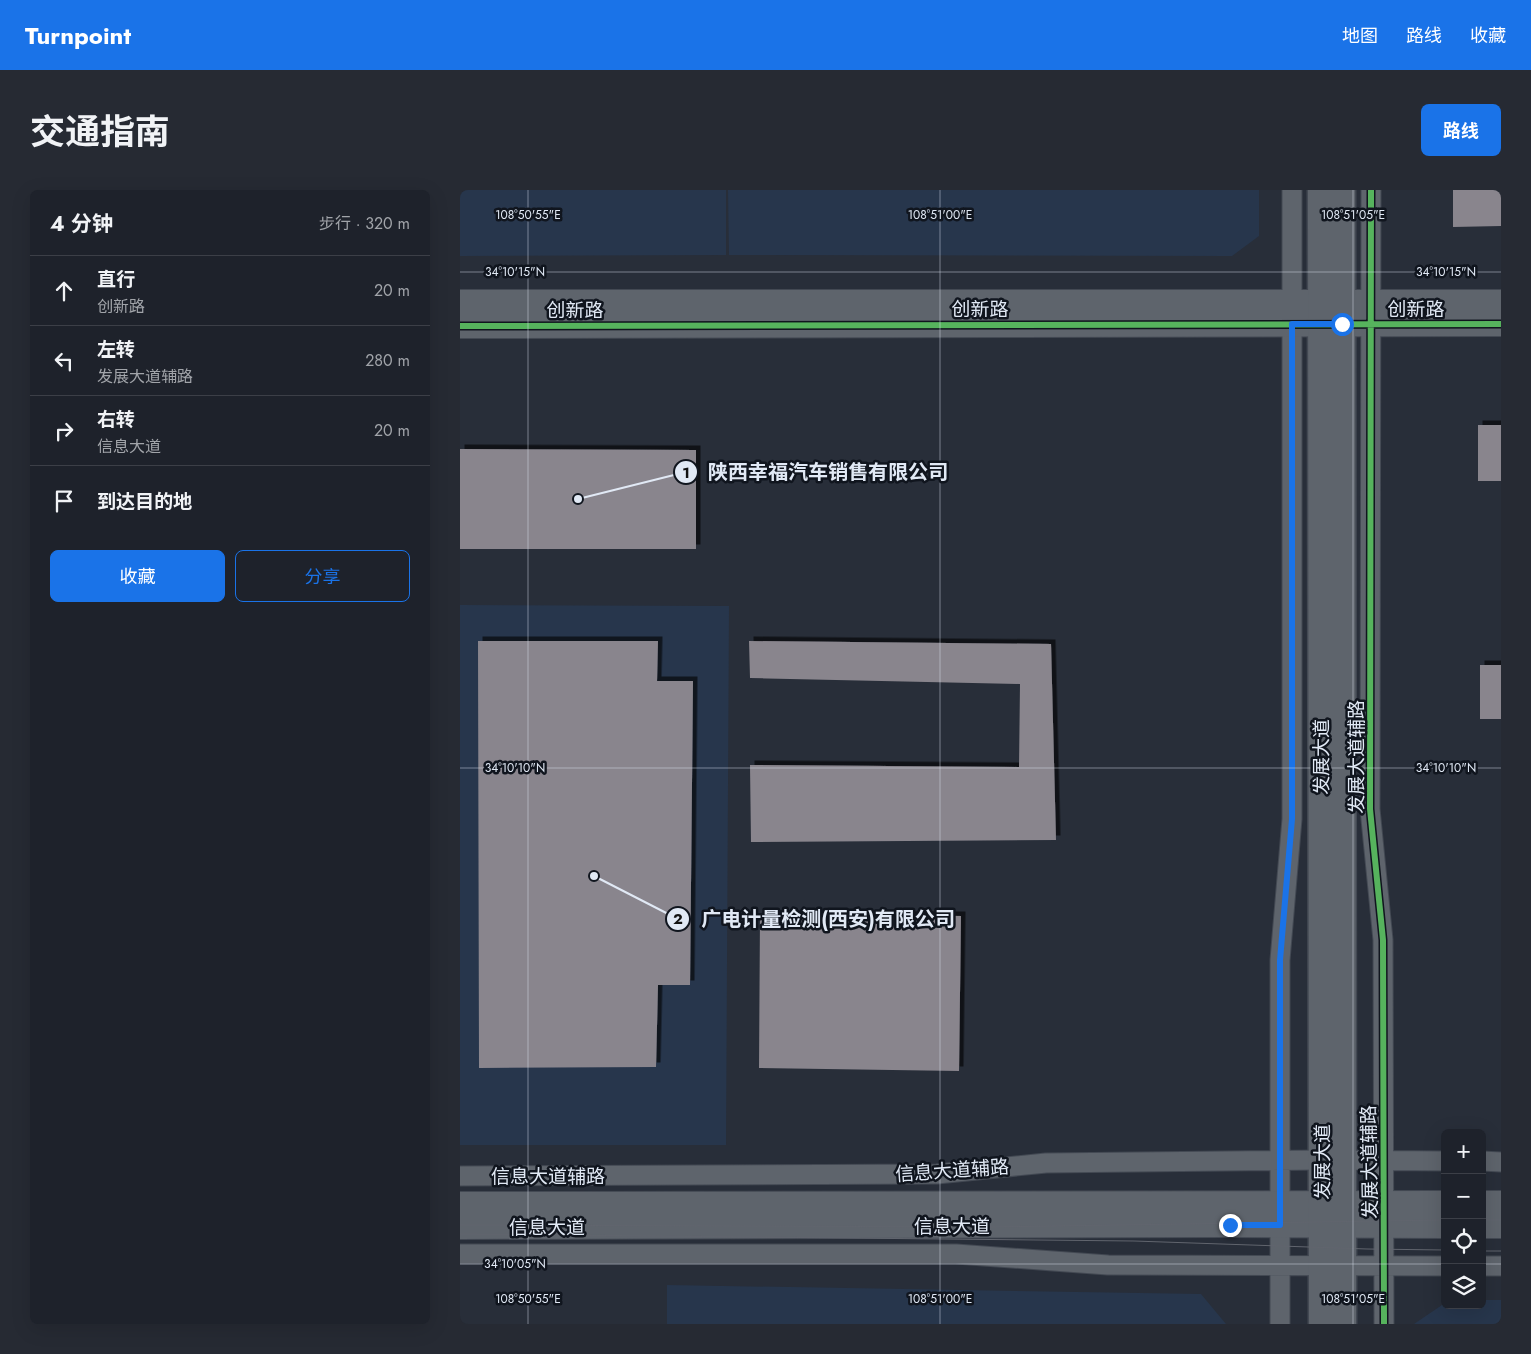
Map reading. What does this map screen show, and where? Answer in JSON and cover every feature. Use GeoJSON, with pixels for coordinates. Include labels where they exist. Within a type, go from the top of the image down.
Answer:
{"type":"FeatureCollection","features":[{"type":"Feature","properties":{"kind":"main road","name":"发展大道"},"geometry":{"type":"LineString","coordinates":[[1321,190],[1332,313]]}},
{"type":"Feature","properties":{"kind":"main road","name":"发展大道"},"geometry":{"type":"LineString","coordinates":[[1322,1324],[1332,1266],[1332,313],[1342,190]]}},
{"type":"Feature","properties":{"kind":"main road","name":"发展大道"},"geometry":{"type":"LineString","coordinates":[[1332,1266],[1343,1324]]}},
{"type":"Feature","properties":{"kind":"street"},"geometry":{"type":"LineString","coordinates":[[1280,1324],[1280,960],[1292,819],[1292,190]]}},
{"type":"Feature","properties":{"kind":"street","name":"发展大道辅路"},"geometry":{"type":"LineString","coordinates":[[1371,190],[1370,809],[1383,940],[1384,1324]]}},
{"type":"Feature","properties":{"kind":"street","name":"创新路"},"geometry":{"type":"LineString","coordinates":[[460,302],[1292,313],[1372,313],[1501,302]]}},
{"type":"Feature","properties":{"kind":"street","name":"创新路"},"geometry":{"type":"LineString","coordinates":[[460,326],[1292,313]]}},
{"type":"Feature","properties":{"kind":"street","name":"创新路"},"geometry":{"type":"LineString","coordinates":[[1372,313],[1501,324]]}},
{"type":"Feature","properties":{"kind":"street","name":"信息大道辅路"},"geometry":{"type":"LineString","coordinates":[[460,1176],[937,1174],[1046,1163],[1280,1160],[1441,1161]]}},
{"type":"Feature","properties":{"kind":"street"},"geometry":{"type":"LineString","coordinates":[[1486,1161],[1501,1162]]}},
{"type":"Feature","properties":{"kind":"street","name":"信息大道"},"geometry":{"type":"LineString","coordinates":[[460,1204],[1332,1214],[1384,1203],[1441,1203]]}},
{"type":"Feature","properties":{"kind":"street"},"geometry":{"type":"LineString","coordinates":[[1486,1203],[1501,1203]]}},
{"type":"Feature","properties":{"kind":"street","name":"信息大道"},"geometry":{"type":"LineString","coordinates":[[460,1227],[1280,1214]]}},
{"type":"Feature","properties":{"kind":"street","name":"信息大道"},"geometry":{"type":"LineString","coordinates":[[1332,1214],[1384,1226],[1441,1226]]}},
{"type":"Feature","properties":{"kind":"street"},"geometry":{"type":"LineString","coordinates":[[1486,1226],[1501,1226]]}},
{"type":"Feature","properties":{"kind":"street"},"geometry":{"type":"LineString","coordinates":[[460,1254],[956,1254],[1108,1265],[1441,1266]]}},
{"type":"Feature","properties":{"kind":"street"},"geometry":{"type":"LineString","coordinates":[[1486,1266],[1501,1266]]}},
{"type":"Feature","properties":{"kind":"shaded area"},"geometry":{"type":"Polygon","coordinates":[[[460,190],[726,190],[726,255],[460,256],[460,190]]]}},
{"type":"Feature","properties":{"kind":"shaded area"},"geometry":{"type":"Polygon","coordinates":[[[728,190],[1259,190],[1259,236],[1232,256],[729,255],[728,190]]]}},
{"type":"Feature","properties":{"kind":"shaded area"},"geometry":{"type":"Polygon","coordinates":[[[460,605],[729,606],[726,1145],[460,1145],[460,605]]]}},
{"type":"Feature","properties":{"kind":"shaded area"},"geometry":{"type":"Polygon","coordinates":[[[667,1285],[1201,1294],[1226,1324],[667,1324],[667,1285]]]}},
{"type":"Feature","properties":{"kind":"shaded area"},"geometry":{"type":"Polygon","coordinates":[[[1486,1300],[1501,1300],[1501,1324],[1414,1324],[1441,1306],[1441,1309],[1486,1309],[1486,1300]]]}},
{"type":"Feature","properties":{"kind":"building"},"geometry":{"type":"Polygon","coordinates":[[[1453,190],[1501,190],[1501,226],[1453,227],[1453,190]]]}},
{"type":"Feature","properties":{"kind":"building"},"geometry":{"type":"Polygon","coordinates":[[[1478,425],[1501,425],[1501,481],[1478,481],[1478,425]]]}},
{"type":"Feature","properties":{"kind":"building"},"geometry":{"type":"Polygon","coordinates":[[[460,449],[696,450],[696,549],[460,549],[460,449]]]}},
{"type":"Feature","properties":{"kind":"building"},"geometry":{"type":"Polygon","coordinates":[[[478,641],[658,641],[657,681],[693,681],[690,985],[658,985],[656,1067],[479,1068],[478,641]]]}},
{"type":"Feature","properties":{"kind":"building"},"geometry":{"type":"Polygon","coordinates":[[[749,641],[1051,644],[1056,840],[751,842],[750,765],[1019,767],[1020,684],[750,678],[749,641]]]}},
{"type":"Feature","properties":{"kind":"building"},"geometry":{"type":"Polygon","coordinates":[[[1480,665],[1501,665],[1501,719],[1480,719],[1480,665]]]}},
{"type":"Feature","properties":{"kind":"building"},"geometry":{"type":"Polygon","coordinates":[[[760,915],[961,916],[959,1071],[759,1068],[760,915]]]}},
{"type":"Feature","properties":{"kind":"tram line"},"geometry":{"type":"LineString","coordinates":[[460,1225],[988,1227],[1441,1220]]}},
{"type":"Feature","properties":{"kind":"tram line"},"geometry":{"type":"LineString","coordinates":[[1486,1220],[1501,1220]]}},
{"type":"Feature","properties":{"kind":"tram line"},"geometry":{"type":"LineString","coordinates":[[460,1234],[1134,1241],[1441,1250]]}},
{"type":"Feature","properties":{"kind":"tram line"},"geometry":{"type":"LineString","coordinates":[[1486,1251],[1501,1251]]}},
{"type":"Feature","properties":{"kind":"cycle path"},"geometry":{"type":"LineString","coordinates":[[1371,190],[1370,809],[1383,940],[1384,1324]]}},
{"type":"Feature","properties":{"kind":"cycle path"},"geometry":{"type":"LineString","coordinates":[[460,326],[1501,324]]}},
{"type":"Feature","properties":{"kind":"place","name":"陕西幸福汽车销售有限公司"},"geometry":{"type":"Point","coordinates":[578,499]}},
{"type":"Feature","properties":{"kind":"place","name":"广电计量检测(西安)有限公司"},"geometry":{"type":"Point","coordinates":[594,876]}},
{"type":"Feature","properties":{"kind":"route"},"geometry":{"type":"LineString","coordinates":[[1230,1225],[1280,1225],[1280,960],[1292,819],[1292,324],[1342,324]]}}]}
